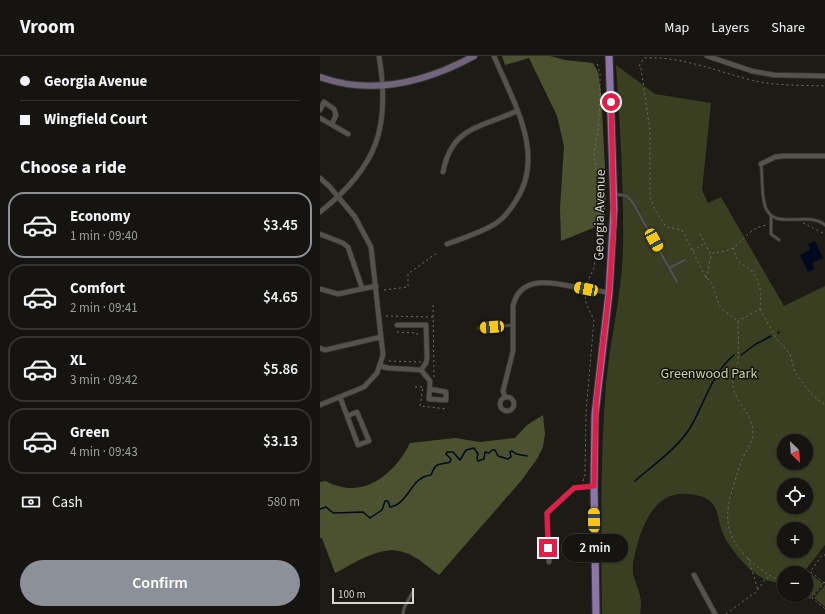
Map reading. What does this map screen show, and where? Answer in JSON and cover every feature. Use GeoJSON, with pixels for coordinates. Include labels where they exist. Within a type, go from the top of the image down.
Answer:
{"type":"FeatureCollection","features":[{"type":"Feature","properties":{"kind":"main road","name":"Georgia Avenue"},"geometry":{"type":"LineString","coordinates":[[596,614],[594,486],[595,409],[609,293],[614,194],[609,56]]}},
{"type":"Feature","properties":{"kind":"street"},"geometry":{"type":"LineString","coordinates":[[320,212],[338,198],[358,177],[374,148],[382,115],[383,86],[379,56]]}},
{"type":"Feature","properties":{"kind":"street"},"geometry":{"type":"LineString","coordinates":[[320,77],[333,82],[356,86],[383,86],[427,78],[474,56]]}},
{"type":"Feature","properties":{"kind":"street"},"geometry":{"type":"LineString","coordinates":[[447,244],[481,232],[496,223],[509,212],[519,196],[526,180],[530,162],[529,145],[494,56]]}},
{"type":"Feature","properties":{"kind":"street"},"geometry":{"type":"LineString","coordinates":[[707,56],[752,71],[774,75],[825,76]]}},
{"type":"Feature","properties":{"kind":"street"},"geometry":{"type":"LineString","coordinates":[[320,110],[324,102],[334,109],[336,114],[332,124]]}},
{"type":"Feature","properties":{"kind":"street"},"geometry":{"type":"LineString","coordinates":[[443,172],[448,154],[454,144],[462,136],[472,130],[517,112]]}},
{"type":"Feature","properties":{"kind":"street"},"geometry":{"type":"LineString","coordinates":[[320,118],[348,134]]}},
{"type":"Feature","properties":{"kind":"street"},"geometry":{"type":"LineString","coordinates":[[761,164],[775,157],[825,156]]}},
{"type":"Feature","properties":{"kind":"street"},"geometry":{"type":"LineString","coordinates":[[320,178],[356,217],[366,236],[373,259],[382,355],[377,373],[364,387],[320,405]]}},
{"type":"Feature","properties":{"kind":"street"},"geometry":{"type":"LineString","coordinates":[[320,234],[343,243],[348,247],[362,288]]}},
{"type":"Feature","properties":{"kind":"street"},"geometry":{"type":"LineString","coordinates":[[505,397],[503,391],[513,351],[512,312],[514,300],[521,290],[531,284],[551,282],[609,293]]}},
{"type":"Feature","properties":{"kind":"street"},"geometry":{"type":"LineString","coordinates":[[320,289],[338,294],[376,286]]}},
{"type":"Feature","properties":{"kind":"street"},"geometry":{"type":"LineString","coordinates":[[397,325],[426,325],[426,363],[421,370]]}},
{"type":"Feature","properties":{"kind":"street"},"geometry":{"type":"LineString","coordinates":[[322,349],[381,337]]}},
{"type":"Feature","properties":{"kind":"street"},"geometry":{"type":"LineString","coordinates":[[380,366],[395,369],[421,370]]}},
{"type":"Feature","properties":{"kind":"street"},"geometry":{"type":"LineString","coordinates":[[421,370],[430,382],[430,390]]}},
{"type":"Feature","properties":{"kind":"street"},"geometry":{"type":"LineString","coordinates":[[340,398],[358,445],[369,442],[357,412],[347,416]]}},
{"type":"Feature","properties":{"kind":"street"},"geometry":{"type":"LineString","coordinates":[[549,562],[547,513],[574,488],[594,486]]}},
{"type":"Feature","properties":{"kind":"street"},"geometry":{"type":"LineString","coordinates":[[694,575],[714,614]]}},
{"type":"Feature","properties":{"kind":"lane"},"geometry":{"type":"LineString","coordinates":[[761,164],[761,191],[767,213],[771,217],[777,220],[804,218],[815,220],[825,225]]}},
{"type":"Feature","properties":{"kind":"lane"},"geometry":{"type":"LineString","coordinates":[[614,194],[627,196],[633,203],[677,282]]}},
{"type":"Feature","properties":{"kind":"lane"},"geometry":{"type":"LineString","coordinates":[[771,217],[771,234],[779,240]]}},
{"type":"Feature","properties":{"kind":"lane"},"geometry":{"type":"LineString","coordinates":[[669,268],[685,260]]}},
{"type":"Feature","properties":{"kind":"lane"},"geometry":{"type":"LineString","coordinates":[[479,328],[513,325]]}},
{"type":"Feature","properties":{"kind":"lane"},"geometry":{"type":"LineString","coordinates":[[404,614],[404,608],[412,593]]}},
{"type":"Feature","properties":{"kind":"path"},"geometry":{"type":"LineString","coordinates":[[738,321],[723,310],[719,305],[712,283],[706,278],[682,230],[666,227],[655,210],[650,197],[650,131],[641,68],[639,66],[644,58],[671,58],[704,64],[751,80],[768,83],[825,86]]}},
{"type":"Feature","properties":{"kind":"path"},"geometry":{"type":"LineString","coordinates":[[586,284],[594,268],[600,219],[600,197],[594,153],[598,131],[600,96],[600,74],[597,62]]}},
{"type":"Feature","properties":{"kind":"path"},"geometry":{"type":"LineString","coordinates":[[802,223],[825,234]]}},
{"type":"Feature","properties":{"kind":"path"},"geometry":{"type":"LineString","coordinates":[[711,255],[715,252],[723,252],[733,248],[750,232],[762,226],[770,225]]}},
{"type":"Feature","properties":{"kind":"path"},"geometry":{"type":"LineString","coordinates":[[700,234],[711,255],[706,278]]}},
{"type":"Feature","properties":{"kind":"path"},"geometry":{"type":"LineString","coordinates":[[692,251],[697,250],[701,244],[706,243]]}},
{"type":"Feature","properties":{"kind":"path"},"geometry":{"type":"LineString","coordinates":[[733,248],[738,261],[751,270],[757,279],[761,292],[760,309],[776,338],[790,354],[795,372],[810,392],[825,405]]}},
{"type":"Feature","properties":{"kind":"path"},"geometry":{"type":"LineString","coordinates":[[384,290],[408,287],[408,274],[438,252]]}},
{"type":"Feature","properties":{"kind":"path"},"geometry":{"type":"LineString","coordinates":[[583,481],[585,475],[586,412],[594,320],[586,303],[585,292]]}},
{"type":"Feature","properties":{"kind":"path"},"geometry":{"type":"LineString","coordinates":[[433,305],[434,378]]}},
{"type":"Feature","properties":{"kind":"path"},"geometry":{"type":"LineString","coordinates":[[738,321],[760,309]]}},
{"type":"Feature","properties":{"kind":"path"},"geometry":{"type":"LineString","coordinates":[[386,316],[433,317]]}},
{"type":"Feature","properties":{"kind":"path"},"geometry":{"type":"LineString","coordinates":[[738,321],[738,357],[733,373],[733,386],[735,394],[751,420],[753,437],[742,456],[729,496],[727,517],[729,528],[735,542],[748,558],[777,580]]}},
{"type":"Feature","properties":{"kind":"path"},"geometry":{"type":"LineString","coordinates":[[397,332],[417,333],[417,338]]}},
{"type":"Feature","properties":{"kind":"path"},"geometry":{"type":"LineString","coordinates":[[389,361],[422,362]]}},
{"type":"Feature","properties":{"kind":"path"},"geometry":{"type":"LineString","coordinates":[[813,568],[822,555],[825,555]]}},
{"type":"Feature","properties":{"kind":"path"},"geometry":{"type":"LineString","coordinates":[[748,558],[758,590]]}},
{"type":"Feature","properties":{"kind":"path"},"geometry":{"type":"LineString","coordinates":[[813,574],[825,583],[812,598],[825,609]]}},
{"type":"Feature","properties":{"kind":"path"},"geometry":{"type":"LineString","coordinates":[[726,614],[758,590],[766,578],[771,576]]}},
{"type":"Feature","properties":{"kind":"green space"},"geometry":{"type":"Polygon","coordinates":[[[502,56],[550,56],[565,60],[593,63],[598,72],[601,93],[606,185],[605,219],[593,228],[561,241],[560,208],[564,146],[557,116],[529,58],[505,65],[502,56]]]}},
{"type":"Feature","properties":{"kind":"green space","name":"Greenwood Park"},"geometry":{"type":"Polygon","coordinates":[[[616,65],[655,94],[711,103],[702,190],[708,203],[721,197],[784,306],[825,286],[825,545],[808,566],[777,566],[777,583],[766,580],[746,565],[733,551],[721,528],[716,510],[710,501],[696,495],[674,495],[655,507],[648,517],[638,541],[633,570],[641,599],[640,614],[602,614],[601,499],[604,413],[606,384],[620,283],[623,249],[620,134],[616,65]]]}},
{"type":"Feature","properties":{"kind":"green space"},"geometry":{"type":"Polygon","coordinates":[[[543,415],[545,434],[543,447],[537,459],[521,481],[439,575],[415,557],[406,553],[388,550],[369,556],[335,573],[322,538],[320,538],[320,482],[326,481],[339,486],[352,488],[364,486],[376,482],[386,474],[403,455],[410,443],[455,438],[480,442],[515,438],[527,425],[543,415]]]}},
{"type":"Feature","properties":{"kind":"green space"},"geometry":{"type":"Polygon","coordinates":[[[813,576],[823,584],[813,596],[813,576]]]}},
{"type":"Feature","properties":{"kind":"green space"},"geometry":{"type":"Polygon","coordinates":[[[825,585],[825,607],[814,598],[825,585]]]}},
{"type":"Feature","properties":{"kind":"water"},"geometry":{"type":"Polygon","coordinates":[[[815,241],[823,258],[812,263],[814,269],[808,272],[800,255],[810,250],[808,244],[815,241]]]}},
{"type":"Feature","properties":{"kind":"waterway"},"geometry":{"type":"LineString","coordinates":[[741,355],[756,344],[771,336]]}},
{"type":"Feature","properties":{"kind":"waterway"},"geometry":{"type":"LineString","coordinates":[[635,481],[671,450],[684,436],[690,428],[714,380],[726,363],[734,355]]}},
{"type":"Feature","properties":{"kind":"waterway"},"geometry":{"type":"LineString","coordinates":[[320,509],[326,507],[333,513],[363,512],[370,518],[382,510],[385,501],[388,501],[390,507],[396,505],[406,496],[418,480],[431,475],[437,465],[450,462],[451,459],[446,454],[447,452],[453,452],[460,460],[466,450],[474,448],[478,454],[478,461],[484,459],[485,452],[489,453],[492,450],[495,450],[498,456],[508,459],[511,457],[510,452],[512,451],[516,454],[527,456]]}},
{"type":"Feature","properties":{"kind":"route"},"geometry":{"type":"LineString","coordinates":[[548,548],[547,513],[574,488],[580,486],[594,486],[594,431],[598,373],[609,293],[614,222],[611,102]]}}]}
